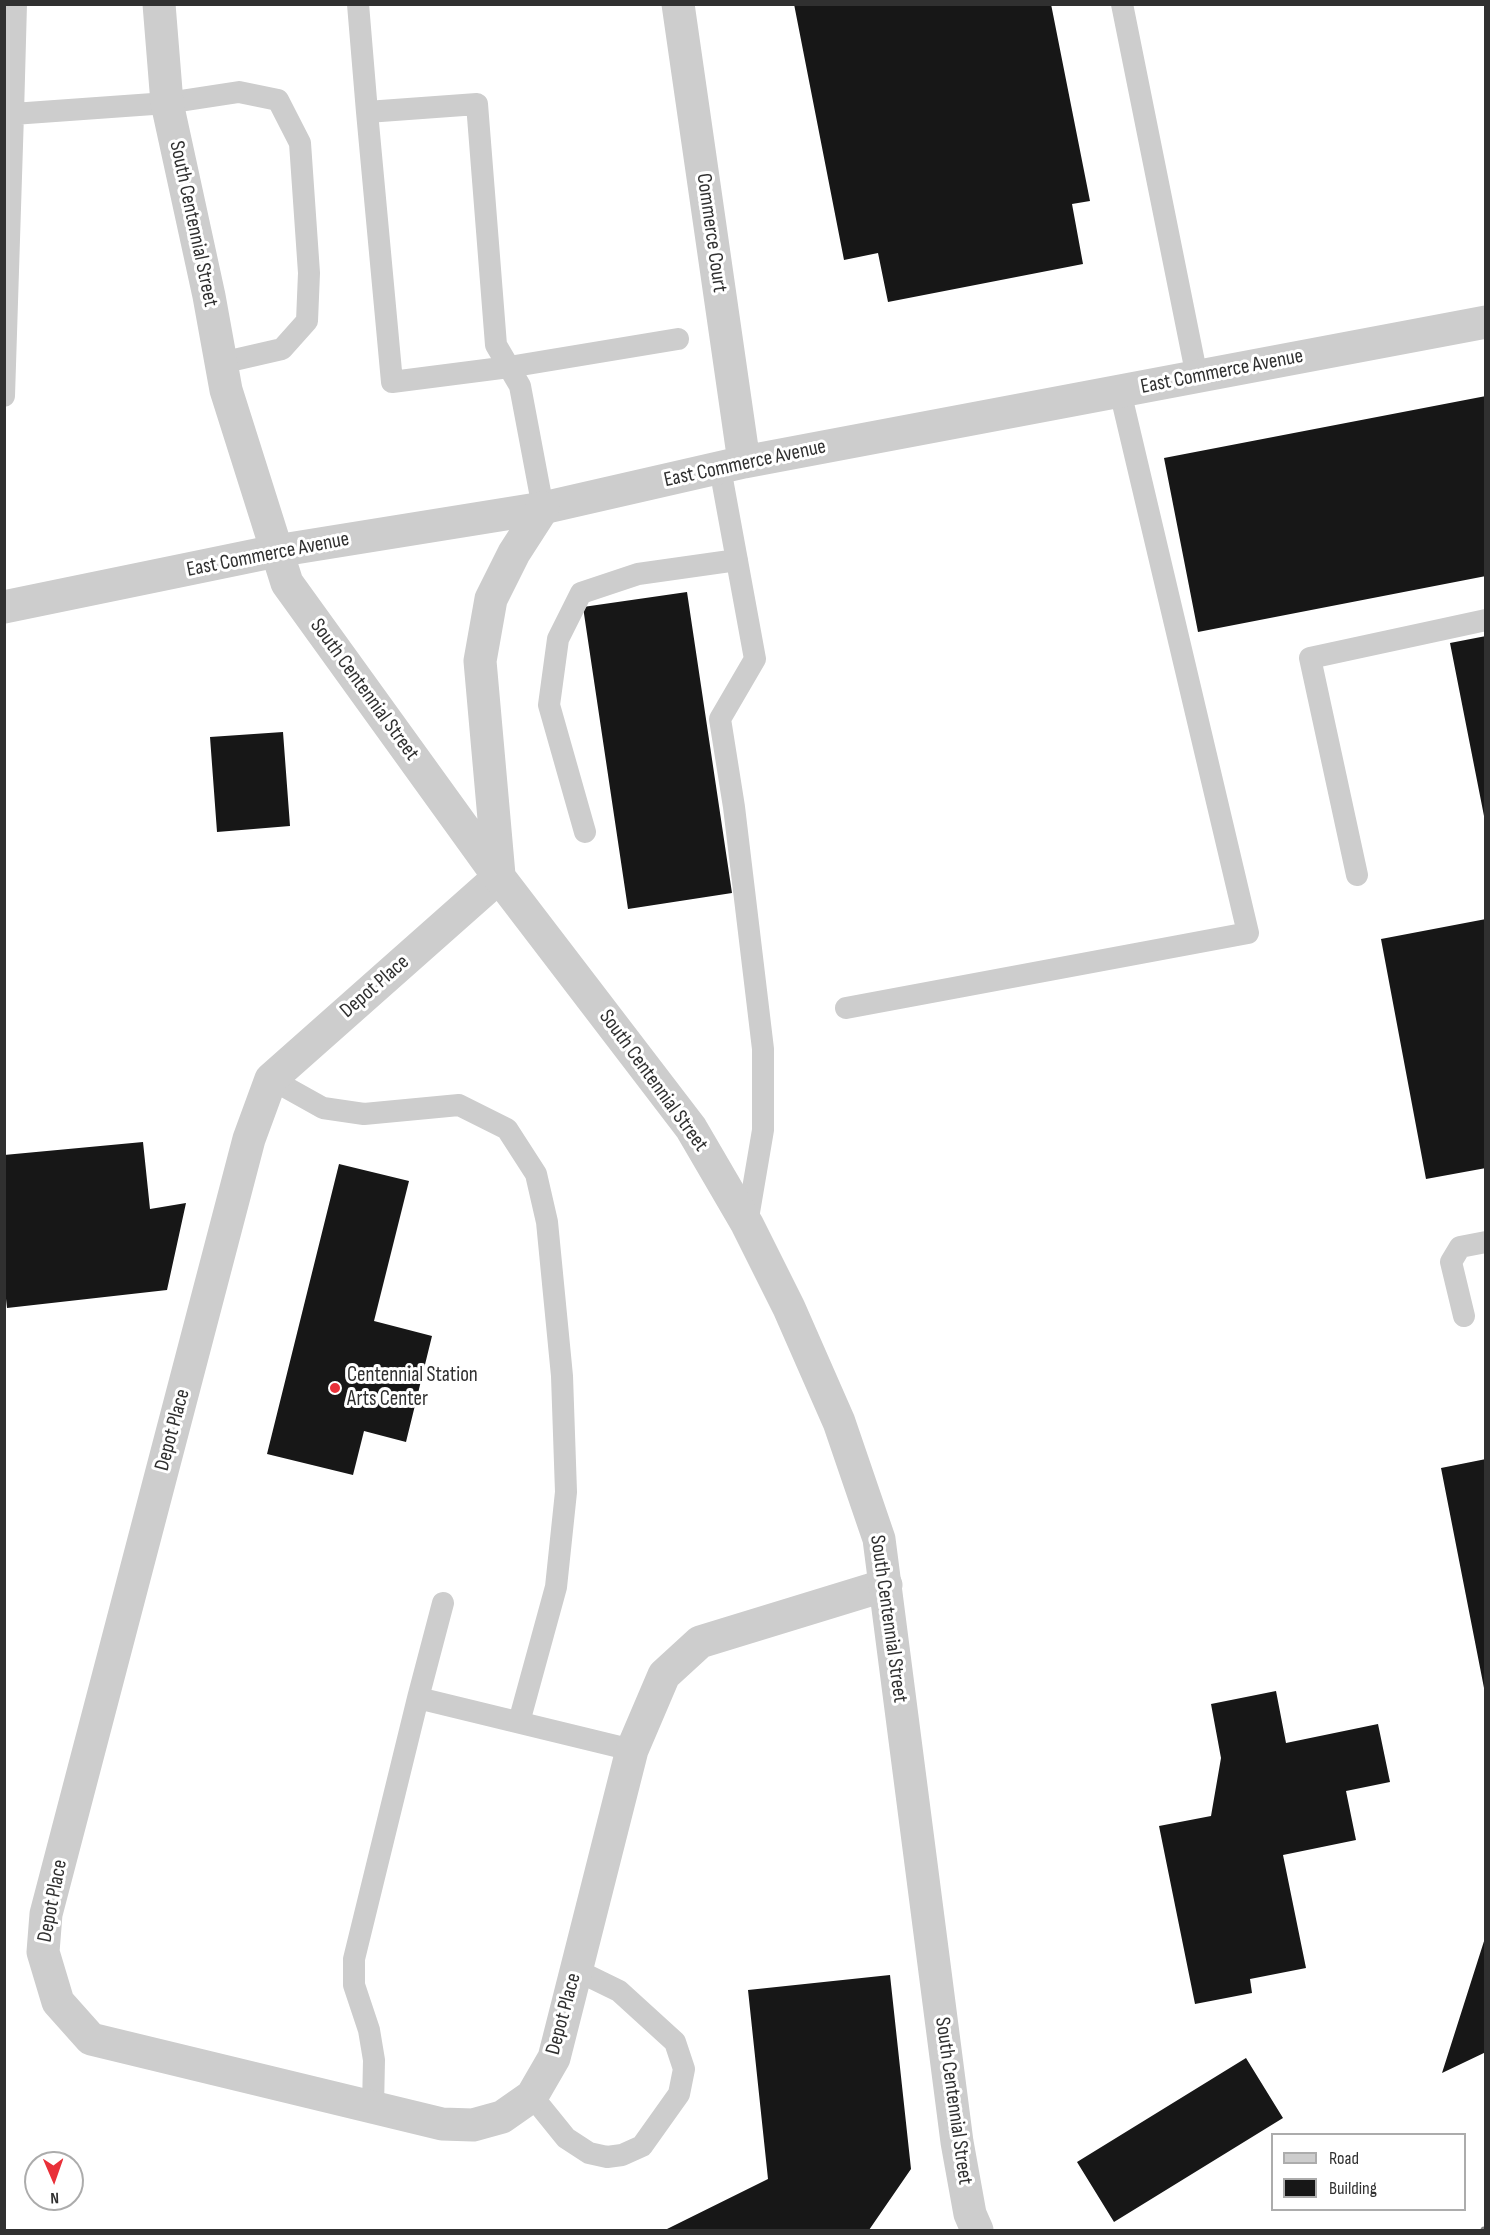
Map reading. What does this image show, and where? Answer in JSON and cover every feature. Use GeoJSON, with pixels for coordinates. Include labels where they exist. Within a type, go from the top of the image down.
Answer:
{"type":"FeatureCollection","features":[{"type":"Feature","properties":{"kind":"street","name":"South Centennial Street"},"geometry":{"type":"LineString","coordinates":[[159,4],[167,103],[226,390],[287,583],[499,877],[691,1128],[747,1224],[789,1308],[839,1422],[879,1539],[957,2142],[970,2214],[977,2230]]}},
{"type":"Feature","properties":{"kind":"street","name":"Commerce Court"},"geometry":{"type":"LineString","coordinates":[[678,4],[732,465]]}},
{"type":"Feature","properties":{"kind":"street","name":"East Commerce Avenue"},"geometry":{"type":"LineString","coordinates":[[4,607],[276,551],[543,508],[732,465],[1485,322]]}},
{"type":"Feature","properties":{"kind":"street"},"geometry":{"type":"LineString","coordinates":[[499,877],[480,661],[491,599],[514,553],[543,508]]}},
{"type":"Feature","properties":{"kind":"street","name":"Depot Place"},"geometry":{"type":"LineString","coordinates":[[499,877],[271,1079],[249,1139],[46,1914],[43,1952],[58,2002],[91,2039],[442,2124],[473,2125],[502,2117],[532,2096],[554,2058],[632,1750],[664,1675],[700,1642],[886,1585]]}},
{"type":"Feature","properties":{"kind":"lane"},"geometry":{"type":"LineString","coordinates":[[4,396],[8,114],[16,4]]}},
{"type":"Feature","properties":{"kind":"lane"},"geometry":{"type":"LineString","coordinates":[[358,4],[392,382],[509,367],[678,339]]}},
{"type":"Feature","properties":{"kind":"lane"},"geometry":{"type":"LineString","coordinates":[[1122,4],[1197,377]]}},
{"type":"Feature","properties":{"kind":"lane"},"geometry":{"type":"LineString","coordinates":[[8,114],[167,103],[239,92],[278,100],[300,143],[309,273],[307,321],[282,349],[221,363]]}},
{"type":"Feature","properties":{"kind":"lane"},"geometry":{"type":"LineString","coordinates":[[367,112],[477,104],[496,345],[520,386],[543,508]]}},
{"type":"Feature","properties":{"kind":"lane"},"geometry":{"type":"LineString","coordinates":[[846,1008],[1248,933],[1120,391]]}},
{"type":"Feature","properties":{"kind":"lane"},"geometry":{"type":"LineString","coordinates":[[732,465],[737,560],[755,659],[720,719],[734,807],[763,1049],[763,1130],[747,1224]]}},
{"type":"Feature","properties":{"kind":"lane"},"geometry":{"type":"LineString","coordinates":[[585,832],[549,705],[558,639],[581,593],[638,574],[737,560]]}},
{"type":"Feature","properties":{"kind":"lane"},"geometry":{"type":"LineString","coordinates":[[1358,875],[1310,658],[1485,620]]}},
{"type":"Feature","properties":{"kind":"lane"},"geometry":{"type":"LineString","coordinates":[[271,1079],[323,1108],[364,1114],[459,1105],[507,1129],[536,1174],[547,1222],[561,1364],[566,1492],[556,1587],[519,1722]]}},
{"type":"Feature","properties":{"kind":"lane"},"geometry":{"type":"LineString","coordinates":[[1464,1316],[1451,1262],[1460,1247],[1485,1242]]}},
{"type":"Feature","properties":{"kind":"lane"},"geometry":{"type":"LineString","coordinates":[[373,2107],[374,2060],[369,2030],[354,1984],[354,1959],[443,1603]]}},
{"type":"Feature","properties":{"kind":"lane"},"geometry":{"type":"LineString","coordinates":[[418,1698],[632,1750]]}},
{"type":"Feature","properties":{"kind":"lane"},"geometry":{"type":"LineString","coordinates":[[532,2096],[566,2138],[589,2153],[607,2157],[622,2155],[642,2146],[680,2094],[684,2069],[675,2043],[619,1991],[576,1970]]}},
{"type":"Feature","properties":{"kind":"building"},"geometry":{"type":"Polygon","coordinates":[[[794,4],[1051,4],[1090,201],[1072,204],[1083,264],[888,302],[878,253],[844,260],[794,4]]]}},
{"type":"Feature","properties":{"kind":"building"},"geometry":{"type":"Polygon","coordinates":[[[1486,396],[1486,576],[1198,632],[1164,458],[1486,396]]]}},
{"type":"Feature","properties":{"kind":"building"},"geometry":{"type":"Polygon","coordinates":[[[687,592],[732,893],[628,909],[583,607],[687,592]]]}},
{"type":"Feature","properties":{"kind":"building"},"geometry":{"type":"Polygon","coordinates":[[[1486,636],[1486,816],[1484,816],[1450,643],[1486,636]]]}},
{"type":"Feature","properties":{"kind":"building"},"geometry":{"type":"Polygon","coordinates":[[[283,732],[290,826],[217,832],[210,737],[283,732]]]}},
{"type":"Feature","properties":{"kind":"building"},"geometry":{"type":"Polygon","coordinates":[[[1486,919],[1486,1168],[1426,1179],[1381,939],[1486,919]]]}},
{"type":"Feature","properties":{"kind":"building"},"geometry":{"type":"Polygon","coordinates":[[[143,1142],[150,1209],[186,1203],[167,1290],[7,1308],[4,1280],[4,1155],[143,1142]]]}},
{"type":"Feature","properties":{"kind":"building"},"geometry":{"type":"Polygon","coordinates":[[[339,1164],[409,1181],[374,1321],[432,1336],[406,1442],[364,1431],[353,1475],[267,1454],[339,1164]]]}},
{"type":"Feature","properties":{"kind":"building"},"geometry":{"type":"Polygon","coordinates":[[[1486,1459],[1486,1688],[1484,1688],[1441,1468],[1486,1459]]]}},
{"type":"Feature","properties":{"kind":"building"},"geometry":{"type":"Polygon","coordinates":[[[1276,1691],[1286,1743],[1378,1724],[1390,1782],[1346,1791],[1356,1840],[1283,1855],[1306,1968],[1250,1979],[1252,1993],[1195,2004],[1159,1826],[1211,1816],[1221,1758],[1211,1704],[1276,1691]]]}},
{"type":"Feature","properties":{"kind":"building"},"geometry":{"type":"Polygon","coordinates":[[[1485,1938],[1486,2052],[1442,2073],[1485,1938]]]}},
{"type":"Feature","properties":{"kind":"building"},"geometry":{"type":"Polygon","coordinates":[[[890,1975],[911,2169],[869,2230],[665,2230],[768,2179],[748,1990],[890,1975]]]}},
{"type":"Feature","properties":{"kind":"building"},"geometry":{"type":"Polygon","coordinates":[[[1246,2058],[1283,2118],[1114,2222],[1077,2162],[1246,2058]]]}},
{"type":"Feature","properties":{"kind":"place","name":"Centennial Station Arts Center"},"geometry":{"type":"Point","coordinates":[335,1388]}}]}
